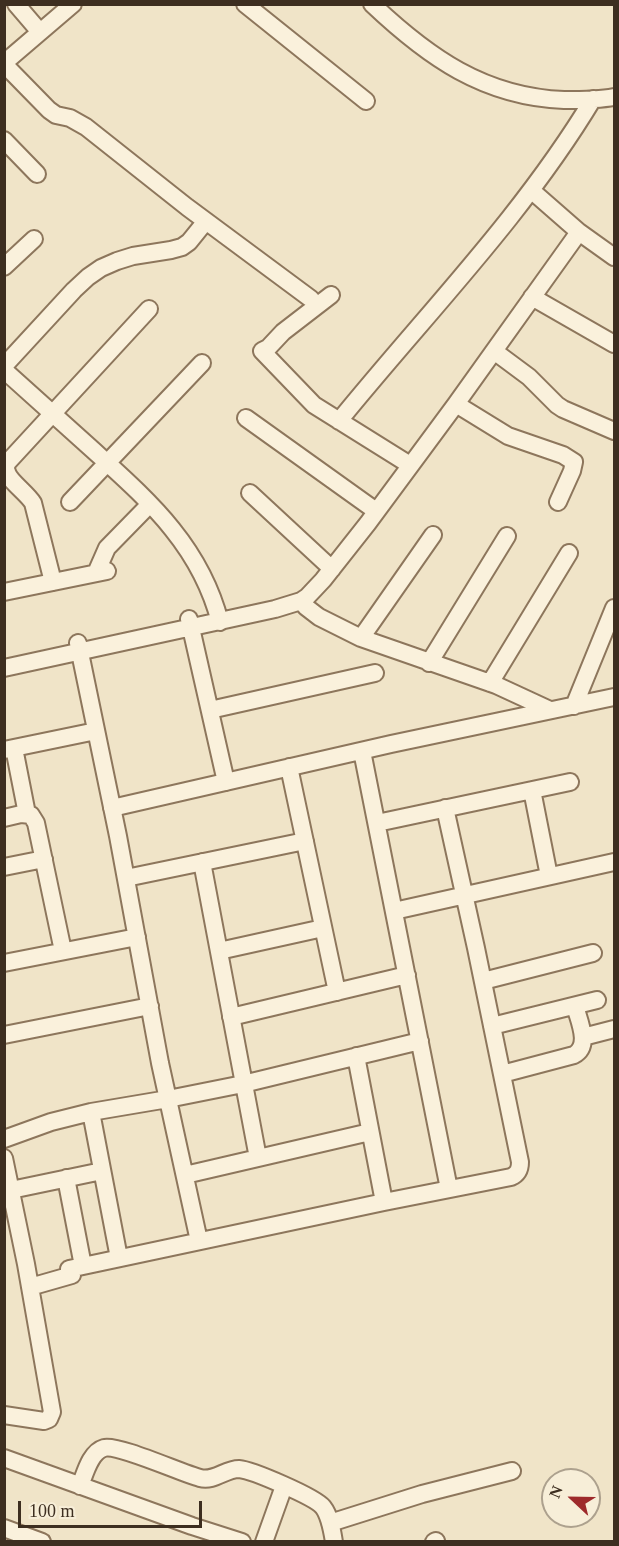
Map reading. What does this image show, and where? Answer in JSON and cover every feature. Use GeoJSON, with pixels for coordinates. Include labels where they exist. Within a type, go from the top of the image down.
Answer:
{"type":"FeatureCollection","features":[{"type":"Feature","properties":{"kind":"street"},"geometry":{"type":"LineString","coordinates":[[16,4],[40,32]]}},
{"type":"Feature","properties":{"kind":"street"},"geometry":{"type":"LineString","coordinates":[[73,4],[4,63],[49,110],[86,127],[311,299]]}},
{"type":"Feature","properties":{"kind":"street"},"geometry":{"type":"LineString","coordinates":[[245,4],[366,101]]}},
{"type":"Feature","properties":{"kind":"street"},"geometry":{"type":"LineString","coordinates":[[372,4],[422,48],[444,63],[488,84],[536,98],[615,97]]}},
{"type":"Feature","properties":{"kind":"street"},"geometry":{"type":"LineString","coordinates":[[339,421],[497,234],[561,149],[593,99]]}},
{"type":"Feature","properties":{"kind":"street"},"geometry":{"type":"LineString","coordinates":[[8,150],[37,174]]}},
{"type":"Feature","properties":{"kind":"street"},"geometry":{"type":"LineString","coordinates":[[531,190],[579,232],[615,257]]}},
{"type":"Feature","properties":{"kind":"street"},"geometry":{"type":"LineString","coordinates":[[207,221],[182,247],[134,256],[101,268],[75,290],[4,368],[150,504],[175,532],[198,565],[219,617]]}},
{"type":"Feature","properties":{"kind":"street"},"geometry":{"type":"LineString","coordinates":[[4,668],[79,647],[219,617],[275,609],[301,601],[312,593],[456,404],[579,232]]}},
{"type":"Feature","properties":{"kind":"street"},"geometry":{"type":"LineString","coordinates":[[4,267],[34,239]]}},
{"type":"Feature","properties":{"kind":"street"},"geometry":{"type":"LineString","coordinates":[[331,295],[262,351],[314,405],[410,465]]}},
{"type":"Feature","properties":{"kind":"street"},"geometry":{"type":"LineString","coordinates":[[532,297],[615,344]]}},
{"type":"Feature","properties":{"kind":"street"},"geometry":{"type":"LineString","coordinates":[[53,582],[33,504],[7,473],[5,467],[14,454],[149,309]]}},
{"type":"Feature","properties":{"kind":"street"},"geometry":{"type":"LineString","coordinates":[[494,351],[529,377],[557,405],[574,415],[615,431]]}},
{"type":"Feature","properties":{"kind":"street"},"geometry":{"type":"LineString","coordinates":[[70,502],[201,363]]}},
{"type":"Feature","properties":{"kind":"street"},"geometry":{"type":"LineString","coordinates":[[456,404],[508,436],[563,455],[574,462],[574,467],[558,502]]}},
{"type":"Feature","properties":{"kind":"street"},"geometry":{"type":"LineString","coordinates":[[246,418],[376,511]]}},
{"type":"Feature","properties":{"kind":"street"},"geometry":{"type":"LineString","coordinates":[[250,493],[332,569]]}},
{"type":"Feature","properties":{"kind":"street"},"geometry":{"type":"LineString","coordinates":[[4,592],[102,572],[107,548],[150,504]]}},
{"type":"Feature","properties":{"kind":"street"},"geometry":{"type":"LineString","coordinates":[[361,638],[433,535]]}},
{"type":"Feature","properties":{"kind":"street"},"geometry":{"type":"LineString","coordinates":[[429,663],[507,536]]}},
{"type":"Feature","properties":{"kind":"street"},"geometry":{"type":"LineString","coordinates":[[490,683],[569,553]]}},
{"type":"Feature","properties":{"kind":"street"},"geometry":{"type":"LineString","coordinates":[[219,617],[315,589]]}},
{"type":"Feature","properties":{"kind":"street"},"geometry":{"type":"LineString","coordinates":[[301,601],[319,617],[361,638],[510,690],[550,710]]}},
{"type":"Feature","properties":{"kind":"street"},"geometry":{"type":"LineString","coordinates":[[574,706],[615,608]]}},
{"type":"Feature","properties":{"kind":"street"},"geometry":{"type":"LineString","coordinates":[[190,623],[226,782]]}},
{"type":"Feature","properties":{"kind":"street"},"geometry":{"type":"LineString","coordinates":[[4,658],[79,647]]}},
{"type":"Feature","properties":{"kind":"street"},"geometry":{"type":"LineString","coordinates":[[79,647],[168,1100],[199,1241]]}},
{"type":"Feature","properties":{"kind":"street"},"geometry":{"type":"LineString","coordinates":[[210,710],[375,673]]}},
{"type":"Feature","properties":{"kind":"street"},"geometry":{"type":"LineString","coordinates":[[112,808],[615,697]]}},
{"type":"Feature","properties":{"kind":"street"},"geometry":{"type":"LineString","coordinates":[[27,814],[9,749],[96,731]]}},
{"type":"Feature","properties":{"kind":"street"},"geometry":{"type":"LineString","coordinates":[[362,751],[449,1189]]}},
{"type":"Feature","properties":{"kind":"street"},"geometry":{"type":"LineString","coordinates":[[289,768],[337,992]]}},
{"type":"Feature","properties":{"kind":"street"},"geometry":{"type":"LineString","coordinates":[[376,823],[570,782]]}},
{"type":"Feature","properties":{"kind":"street"},"geometry":{"type":"LineString","coordinates":[[532,790],[549,876]]}},
{"type":"Feature","properties":{"kind":"street"},"geometry":{"type":"LineString","coordinates":[[30,1287],[75,1270],[119,1258],[384,1202],[511,1178],[516,1175],[520,1162],[445,808]]}},
{"type":"Feature","properties":{"kind":"street"},"geometry":{"type":"LineString","coordinates":[[4,818],[27,814],[31,815],[36,823],[63,951]]}},
{"type":"Feature","properties":{"kind":"street"},"geometry":{"type":"LineString","coordinates":[[126,878],[305,842]]}},
{"type":"Feature","properties":{"kind":"street"},"geometry":{"type":"LineString","coordinates":[[4,867],[44,859]]}},
{"type":"Feature","properties":{"kind":"street"},"geometry":{"type":"LineString","coordinates":[[202,862],[258,1158]]}},
{"type":"Feature","properties":{"kind":"street"},"geometry":{"type":"LineString","coordinates":[[394,911],[615,862]]}},
{"type":"Feature","properties":{"kind":"street"},"geometry":{"type":"LineString","coordinates":[[219,951],[323,928]]}},
{"type":"Feature","properties":{"kind":"street"},"geometry":{"type":"LineString","coordinates":[[4,963],[137,937]]}},
{"type":"Feature","properties":{"kind":"street"},"geometry":{"type":"LineString","coordinates":[[483,981],[593,953]]}},
{"type":"Feature","properties":{"kind":"street"},"geometry":{"type":"LineString","coordinates":[[231,1017],[407,975]]}},
{"type":"Feature","properties":{"kind":"street"},"geometry":{"type":"LineString","coordinates":[[492,1026],[597,1000]]}},
{"type":"Feature","properties":{"kind":"street"},"geometry":{"type":"LineString","coordinates":[[4,1035],[150,1006]]}},
{"type":"Feature","properties":{"kind":"street"},"geometry":{"type":"LineString","coordinates":[[502,1074],[579,1053],[583,1037],[575,1006]]}},
{"type":"Feature","properties":{"kind":"street"},"geometry":{"type":"LineString","coordinates":[[583,1037],[615,1029]]}},
{"type":"Feature","properties":{"kind":"street"},"geometry":{"type":"LineString","coordinates":[[4,1139],[51,1122],[91,1112],[168,1100],[243,1084],[420,1041]]}},
{"type":"Feature","properties":{"kind":"street"},"geometry":{"type":"LineString","coordinates":[[356,1056],[384,1202]]}},
{"type":"Feature","properties":{"kind":"street"},"geometry":{"type":"LineString","coordinates":[[91,1112],[119,1258]]}},
{"type":"Feature","properties":{"kind":"street"},"geometry":{"type":"LineString","coordinates":[[185,1175],[370,1132]]}},
{"type":"Feature","properties":{"kind":"street"},"geometry":{"type":"LineString","coordinates":[[4,1158],[52,1412],[49,1419],[44,1421],[4,1415]]}},
{"type":"Feature","properties":{"kind":"street"},"geometry":{"type":"LineString","coordinates":[[11,1190],[102,1171]]}},
{"type":"Feature","properties":{"kind":"street"},"geometry":{"type":"LineString","coordinates":[[66,1178],[75,1270]]}},
{"type":"Feature","properties":{"kind":"street"},"geometry":{"type":"LineString","coordinates":[[80,1486],[90,1460],[100,1449],[106,1447],[125,1451],[206,1480],[239,1469],[317,1501],[324,1508],[330,1523],[333,1542]]}},
{"type":"Feature","properties":{"kind":"street"},"geometry":{"type":"LineString","coordinates":[[4,1458],[242,1542]]}},
{"type":"Feature","properties":{"kind":"street"},"geometry":{"type":"LineString","coordinates":[[330,1523],[433,1491],[512,1471]]}},
{"type":"Feature","properties":{"kind":"street"},"geometry":{"type":"LineString","coordinates":[[264,1542],[284,1486]]}},
{"type":"Feature","properties":{"kind":"street"},"geometry":{"type":"LineString","coordinates":[[4,1528],[42,1542]]}}]}
